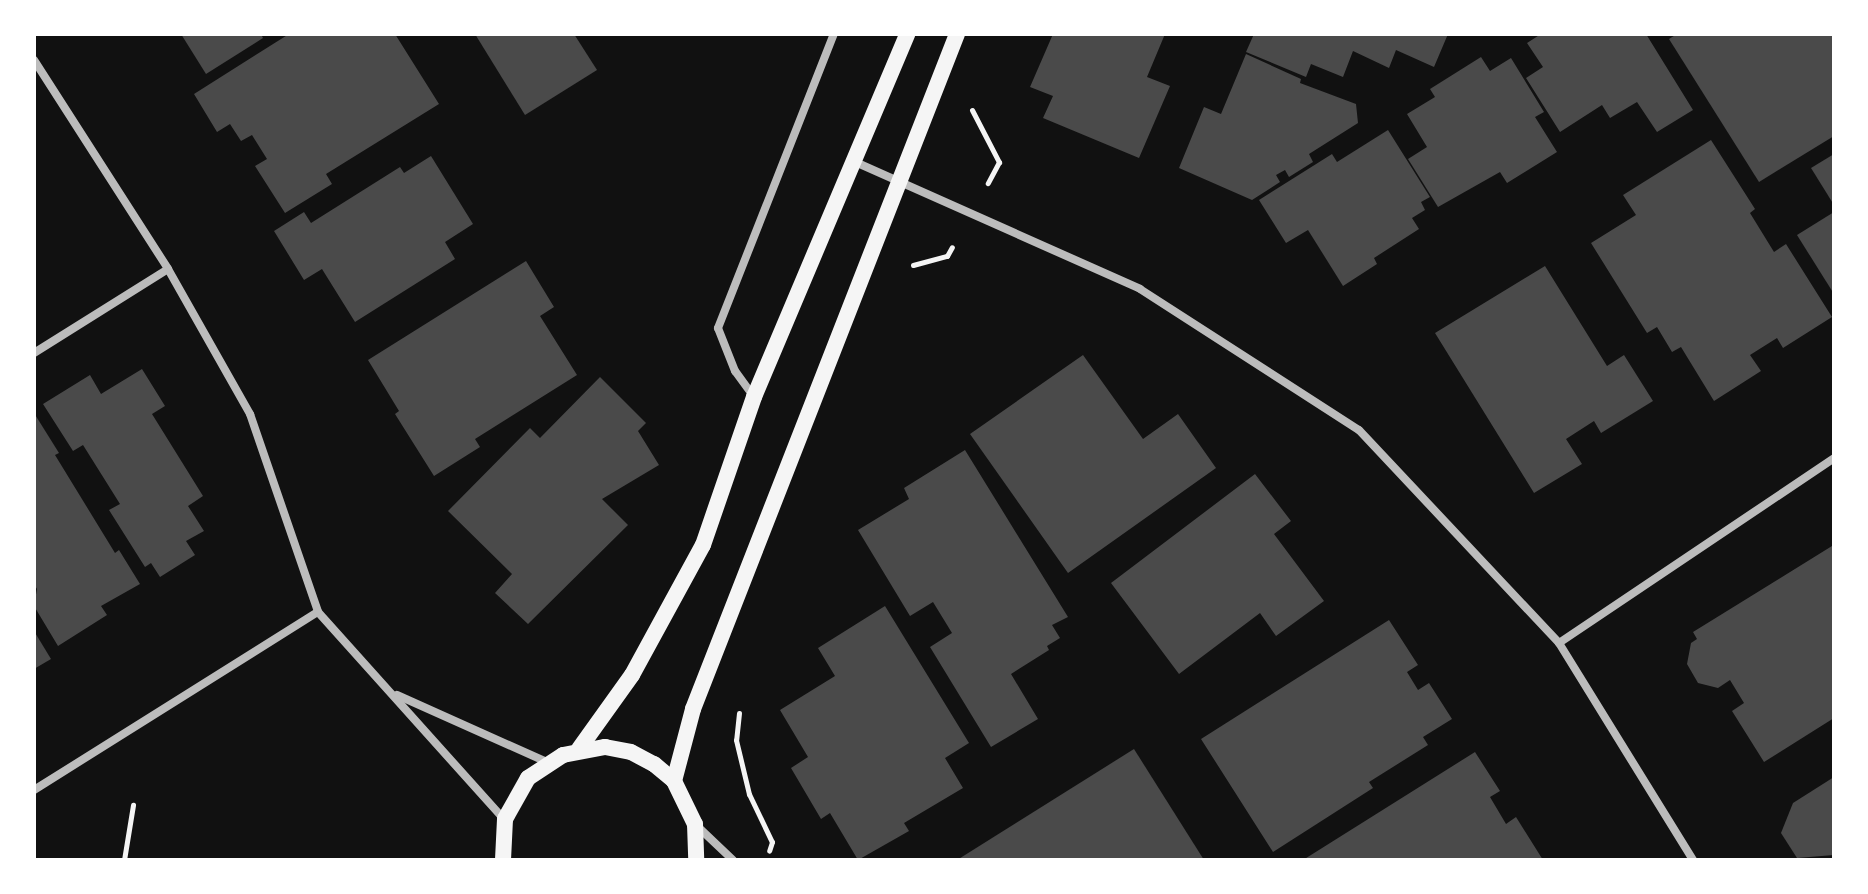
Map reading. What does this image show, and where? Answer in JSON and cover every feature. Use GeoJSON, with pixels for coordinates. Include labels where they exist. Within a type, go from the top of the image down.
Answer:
{"type":"FeatureCollection","features":[{"type":"Feature","properties":{"kind":"main road"},"geometry":{"type":"LineString","coordinates":[[579,749],[632,675],[703,545],[754,397],[907,34]]}},
{"type":"Feature","properties":{"kind":"main road"},"geometry":{"type":"LineString","coordinates":[[674,781],[693,709],[957,34]]}},
{"type":"Feature","properties":{"kind":"main road"},"geometry":{"type":"LineString","coordinates":[[503,860],[505,819],[528,778],[547,762],[579,749],[605,747],[631,752],[654,764],[674,781],[695,824],[696,860]]}},
{"type":"Feature","properties":{"kind":"street"},"geometry":{"type":"LineString","coordinates":[[754,397],[735,371],[718,328],[834,34]]}},
{"type":"Feature","properties":{"kind":"street"},"geometry":{"type":"LineString","coordinates":[[34,60],[168,269],[250,414],[318,612],[505,819]]}},
{"type":"Feature","properties":{"kind":"street"},"geometry":{"type":"LineString","coordinates":[[853,161],[1140,289],[1359,430],[1559,643],[1693,860]]}},
{"type":"Feature","properties":{"kind":"street"},"geometry":{"type":"LineString","coordinates":[[34,353],[168,269]]}},
{"type":"Feature","properties":{"kind":"street"},"geometry":{"type":"LineString","coordinates":[[1559,643],[1834,458]]}},
{"type":"Feature","properties":{"kind":"street"},"geometry":{"type":"LineString","coordinates":[[34,790],[318,612]]}},
{"type":"Feature","properties":{"kind":"street"},"geometry":{"type":"LineString","coordinates":[[392,693],[547,762]]}},
{"type":"Feature","properties":{"kind":"street"},"geometry":{"type":"LineString","coordinates":[[695,824],[733,860]]}},
{"type":"Feature","properties":{"kind":"path"},"geometry":{"type":"LineString","coordinates":[[907,267],[947,256],[999,162],[971,109],[975,94]]}},
{"type":"Feature","properties":{"kind":"path"},"geometry":{"type":"LineString","coordinates":[[740,710],[736,740],[749,794],[772,842],[767,860]]}},
{"type":"Feature","properties":{"kind":"path"},"geometry":{"type":"LineString","coordinates":[[124,860],[133,805]]}},
{"type":"Feature","properties":{"kind":"building"},"geometry":{"type":"Polygon","coordinates":[[[181,34],[261,34],[263,38],[206,74],[181,34]]]}},
{"type":"Feature","properties":{"kind":"building"},"geometry":{"type":"Polygon","coordinates":[[[289,34],[395,34],[439,104],[326,174],[332,184],[285,213],[255,166],[267,159],[252,135],[241,141],[230,124],[217,132],[194,94],[289,34]]]}},
{"type":"Feature","properties":{"kind":"building"},"geometry":{"type":"Polygon","coordinates":[[[475,34],[574,34],[597,70],[525,115],[475,34]]]}},
{"type":"Feature","properties":{"kind":"building"},"geometry":{"type":"Polygon","coordinates":[[[1053,34],[1165,34],[1147,77],[1170,86],[1139,158],[1043,118],[1053,96],[1030,87],[1053,34]]]}},
{"type":"Feature","properties":{"kind":"building"},"geometry":{"type":"Polygon","coordinates":[[[1254,34],[1448,34],[1434,67],[1396,50],[1389,68],[1353,51],[1343,77],[1311,64],[1306,77],[1246,52],[1254,34]]]}},
{"type":"Feature","properties":{"kind":"building"},"geometry":{"type":"Polygon","coordinates":[[[1541,34],[1646,34],[1693,110],[1657,132],[1637,102],[1610,118],[1602,105],[1560,132],[1526,78],[1543,67],[1527,43],[1541,34]]]}},
{"type":"Feature","properties":{"kind":"building"},"geometry":{"type":"Polygon","coordinates":[[[1677,34],[1834,34],[1834,136],[1759,182],[1669,39],[1677,34]]]}},
{"type":"Feature","properties":{"kind":"building"},"geometry":{"type":"Polygon","coordinates":[[[1246,54],[1301,79],[1300,83],[1356,104],[1358,123],[1309,154],[1313,162],[1289,177],[1285,170],[1276,175],[1280,182],[1252,200],[1179,168],[1204,107],[1221,114],[1246,54]]]}},
{"type":"Feature","properties":{"kind":"building"},"geometry":{"type":"Polygon","coordinates":[[[1481,57],[1490,71],[1511,58],[1544,112],[1535,117],[1557,152],[1507,183],[1500,172],[1438,207],[1408,159],[1427,147],[1407,114],[1435,97],[1430,89],[1481,57]]]}},
{"type":"Feature","properties":{"kind":"building"},"geometry":{"type":"Polygon","coordinates":[[[1388,130],[1430,197],[1421,202],[1425,210],[1412,218],[1419,229],[1374,258],[1377,264],[1343,286],[1308,230],[1286,243],[1259,200],[1332,154],[1337,162],[1388,130]]]}},
{"type":"Feature","properties":{"kind":"building"},"geometry":{"type":"Polygon","coordinates":[[[1711,140],[1755,209],[1750,213],[1774,252],[1786,244],[1832,317],[1783,348],[1777,338],[1750,355],[1761,371],[1714,401],[1681,347],[1672,352],[1657,327],[1647,333],[1591,243],[1636,215],[1623,195],[1711,140]]]}},
{"type":"Feature","properties":{"kind":"building"},"geometry":{"type":"Polygon","coordinates":[[[1834,154],[1834,205],[1811,168],[1834,154]]]}},
{"type":"Feature","properties":{"kind":"building"},"geometry":{"type":"Polygon","coordinates":[[[431,156],[473,224],[445,242],[455,259],[355,322],[322,269],[304,280],[274,231],[304,212],[311,223],[400,167],[404,173],[431,156]]]}},
{"type":"Feature","properties":{"kind":"building"},"geometry":{"type":"Polygon","coordinates":[[[1834,212],[1834,294],[1797,235],[1834,212]]]}},
{"type":"Feature","properties":{"kind":"building"},"geometry":{"type":"Polygon","coordinates":[[[526,261],[554,307],[540,316],[577,375],[475,439],[480,447],[434,476],[395,414],[399,411],[368,360],[526,261]]]}},
{"type":"Feature","properties":{"kind":"building"},"geometry":{"type":"Polygon","coordinates":[[[1545,266],[1607,366],[1624,355],[1653,401],[1601,433],[1594,421],[1566,439],[1582,464],[1534,493],[1435,333],[1545,266]]]}},
{"type":"Feature","properties":{"kind":"building"},"geometry":{"type":"Polygon","coordinates":[[[1083,355],[1143,439],[1178,414],[1216,468],[1068,573],[970,434],[1083,355]]]}},
{"type":"Feature","properties":{"kind":"building"},"geometry":{"type":"Polygon","coordinates":[[[142,369],[165,406],[152,414],[203,496],[188,506],[204,531],[186,541],[195,555],[160,577],[151,563],[145,567],[109,510],[120,504],[83,445],[73,451],[43,404],[90,375],[101,394],[142,369]]]}},
{"type":"Feature","properties":{"kind":"building"},"geometry":{"type":"Polygon","coordinates":[[[600,377],[646,423],[638,431],[659,465],[602,499],[628,525],[528,624],[495,593],[512,574],[448,511],[530,428],[540,438],[600,377]]]}},
{"type":"Feature","properties":{"kind":"building"},"geometry":{"type":"Polygon","coordinates":[[[34,413],[59,453],[55,455],[115,553],[119,550],[140,584],[101,606],[107,615],[58,646],[34,606],[37,589],[34,584],[34,413]]]}},
{"type":"Feature","properties":{"kind":"building"},"geometry":{"type":"Polygon","coordinates":[[[965,450],[1068,617],[1052,625],[1060,638],[1047,646],[1049,650],[1011,674],[1038,719],[991,747],[930,647],[952,633],[933,602],[910,616],[858,530],[909,499],[904,488],[965,450]]]}},
{"type":"Feature","properties":{"kind":"building"},"geometry":{"type":"Polygon","coordinates":[[[1255,474],[1291,521],[1274,534],[1324,601],[1276,636],[1260,613],[1179,674],[1111,583],[1255,474]]]}},
{"type":"Feature","properties":{"kind":"building"},"geometry":{"type":"Polygon","coordinates":[[[1832,546],[1834,718],[1764,762],[1732,711],[1744,703],[1730,680],[1718,688],[1698,683],[1687,664],[1691,643],[1697,639],[1693,632],[1832,546]]]}},
{"type":"Feature","properties":{"kind":"building"},"geometry":{"type":"Polygon","coordinates":[[[885,606],[969,743],[945,758],[963,788],[904,823],[909,831],[858,860],[830,813],[821,819],[791,768],[808,757],[780,710],[835,676],[818,648],[885,606]]]}},
{"type":"Feature","properties":{"kind":"building"},"geometry":{"type":"Polygon","coordinates":[[[1389,620],[1418,665],[1407,672],[1418,690],[1429,683],[1452,719],[1423,737],[1428,745],[1369,782],[1373,788],[1273,852],[1201,739],[1389,620]]]}},
{"type":"Feature","properties":{"kind":"building"},"geometry":{"type":"Polygon","coordinates":[[[34,631],[51,659],[34,669],[34,631]]]}},
{"type":"Feature","properties":{"kind":"building"},"geometry":{"type":"Polygon","coordinates":[[[1134,749],[1204,860],[957,860],[1134,749]]]}},
{"type":"Feature","properties":{"kind":"building"},"geometry":{"type":"Polygon","coordinates":[[[1475,752],[1500,791],[1490,797],[1506,824],[1516,817],[1543,860],[1303,860],[1475,752]]]}},
{"type":"Feature","properties":{"kind":"building"},"geometry":{"type":"Polygon","coordinates":[[[1834,777],[1834,855],[1797,858],[1781,833],[1793,803],[1834,777]]]}}]}
